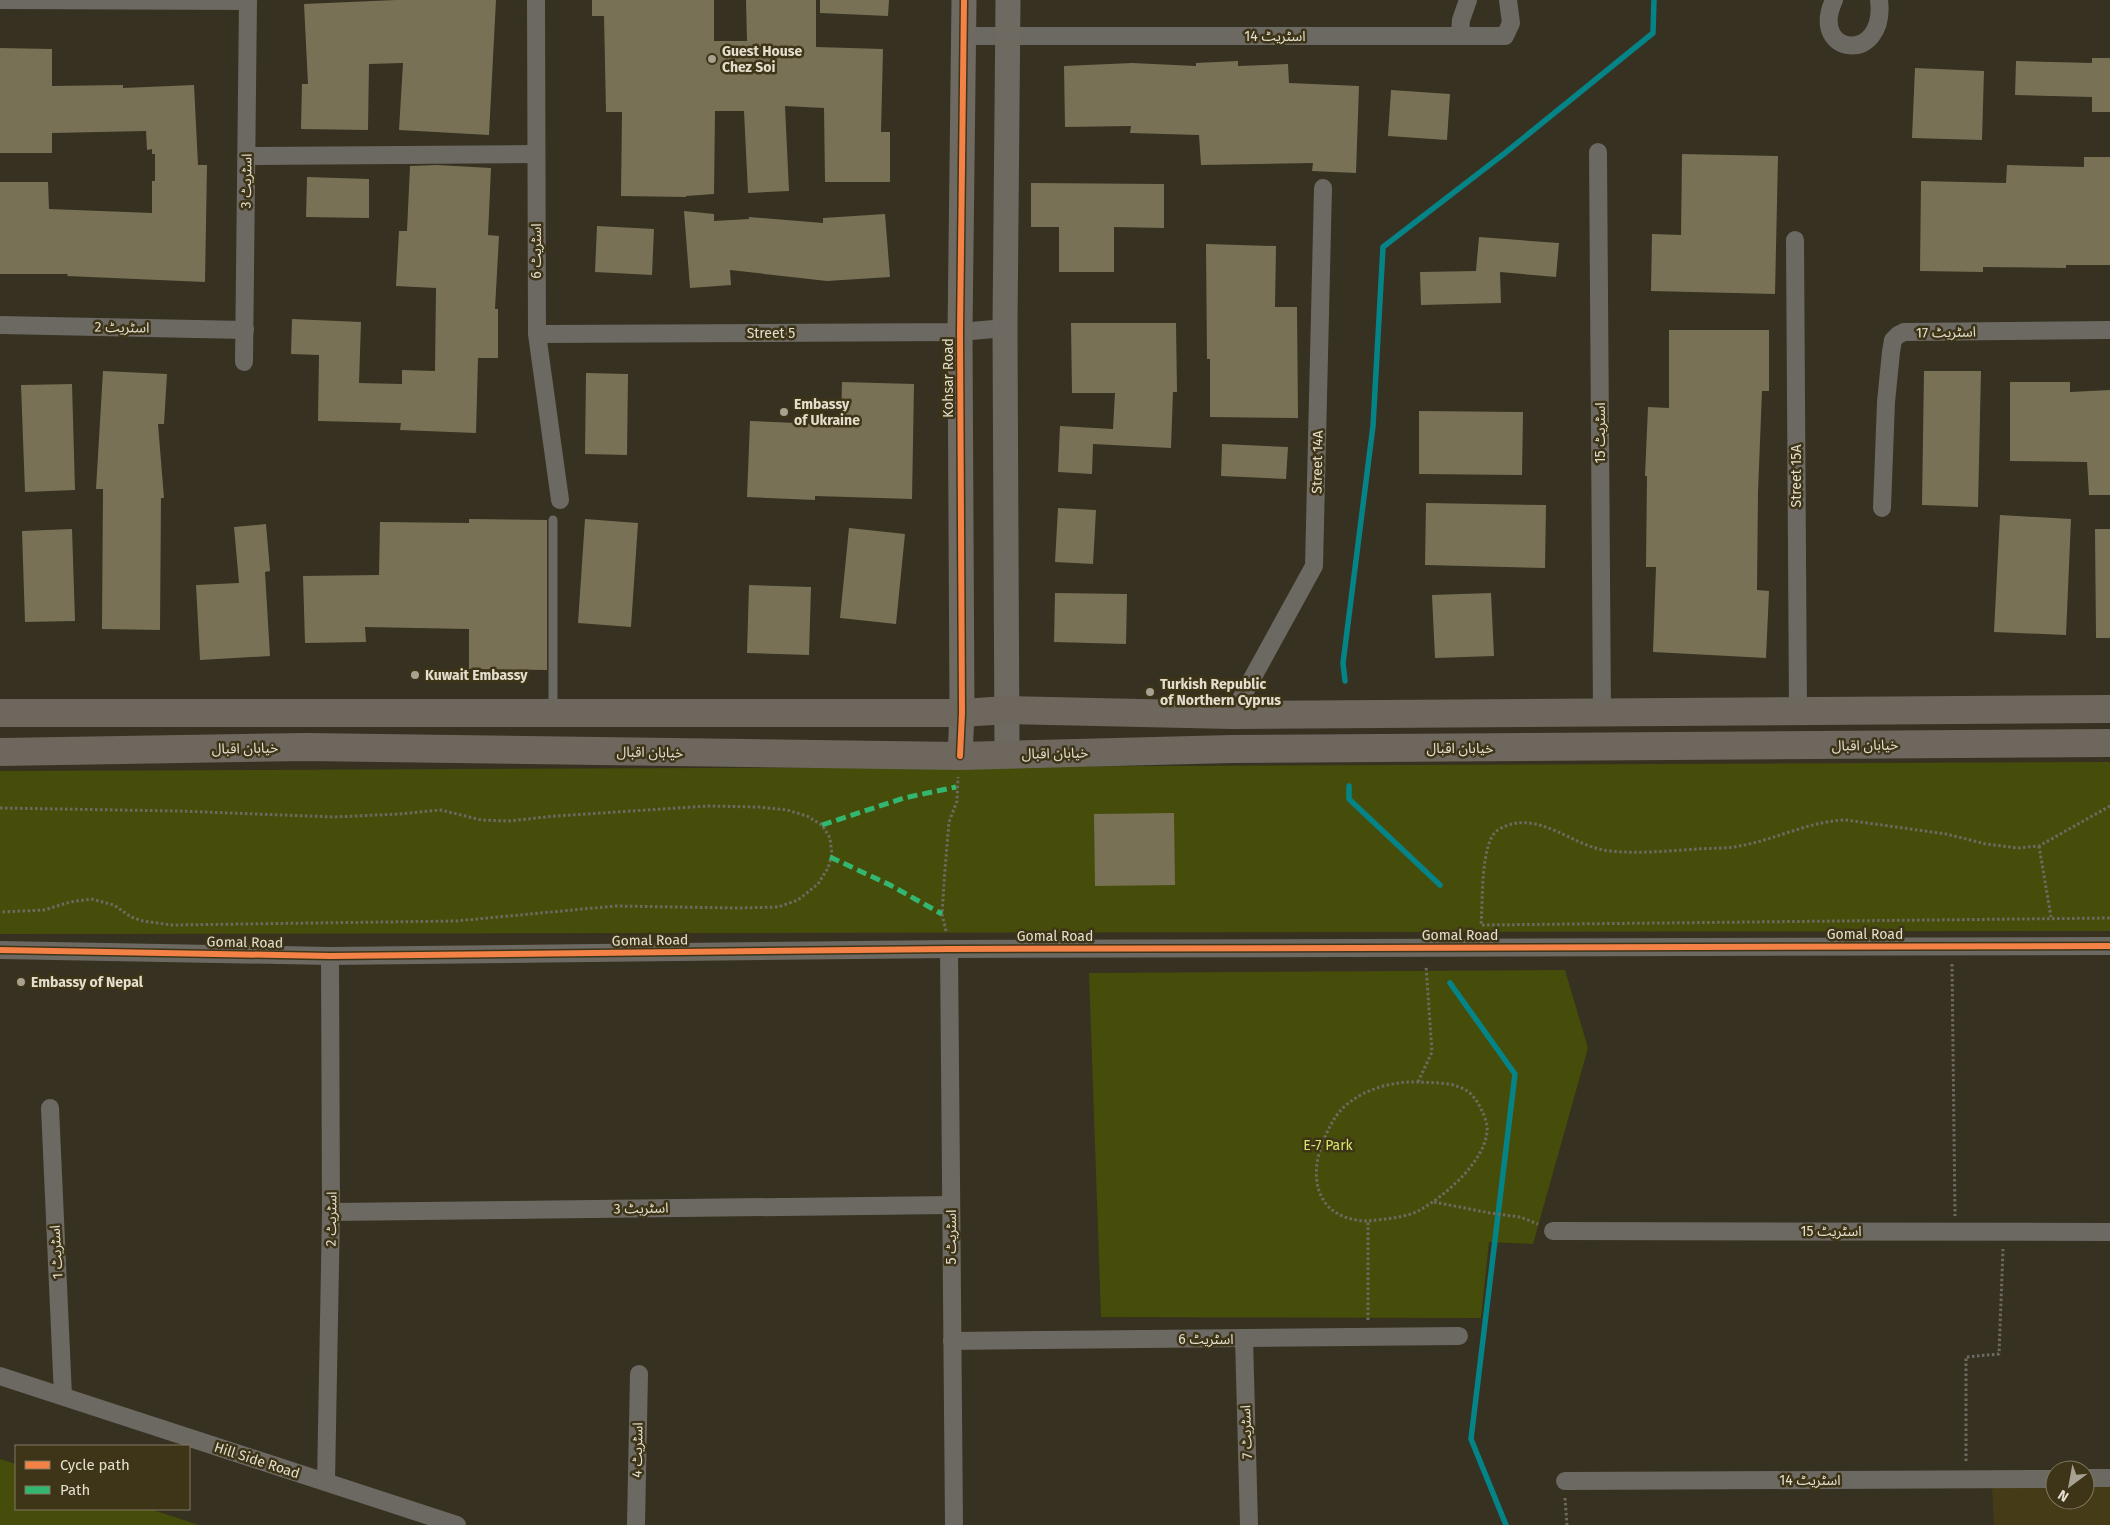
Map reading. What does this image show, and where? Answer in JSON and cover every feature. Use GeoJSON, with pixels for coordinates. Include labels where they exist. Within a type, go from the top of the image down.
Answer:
{"type":"FeatureCollection","features":[{"type":"Feature","properties":{"kind":"main road"},"geometry":{"type":"LineString","coordinates":[[0,713],[962,713],[1007,710],[1232,715],[1602,714],[2110,709]]}},
{"type":"Feature","properties":{"kind":"main road","name":"خیابان اقبال"},"geometry":{"type":"LineString","coordinates":[[0,752],[306,747],[960,756],[1232,749],[2110,743]]}},
{"type":"Feature","properties":{"kind":"street"},"geometry":{"type":"LineString","coordinates":[[0,0],[248,1]]}},
{"type":"Feature","properties":{"kind":"street","name":"اسٹریٹ 6"},"geometry":{"type":"LineString","coordinates":[[536,0],[537,334],[560,500]]}},
{"type":"Feature","properties":{"kind":"street","name":"Kohsar Road"},"geometry":{"type":"LineString","coordinates":[[960,756],[962,713],[960,332],[964,0]]}},
{"type":"Feature","properties":{"kind":"street"},"geometry":{"type":"LineString","coordinates":[[1007,755],[1005,328],[1008,0]]}},
{"type":"Feature","properties":{"kind":"street"},"geometry":{"type":"LineString","coordinates":[[1460,35],[1461,20],[1468,0]]}},
{"type":"Feature","properties":{"kind":"street","name":"اسٹریٹ 14"},"geometry":{"type":"LineString","coordinates":[[1007,36],[1505,36],[1511,23],[1508,0]]}},
{"type":"Feature","properties":{"kind":"street"},"geometry":{"type":"LineString","coordinates":[[1834,0],[1830,16],[1831,32],[1838,42],[1851,47],[1862,44],[1873,31],[1879,13],[1879,0]]}},
{"type":"Feature","properties":{"kind":"street","name":"اسٹریٹ 3"},"geometry":{"type":"LineString","coordinates":[[244,362],[248,1]]}},
{"type":"Feature","properties":{"kind":"street"},"geometry":{"type":"LineString","coordinates":[[964,36],[1007,36]]}},
{"type":"Feature","properties":{"kind":"street","name":"اسٹریٹ 15"},"geometry":{"type":"LineString","coordinates":[[1598,152],[1602,714]]}},
{"type":"Feature","properties":{"kind":"street"},"geometry":{"type":"LineString","coordinates":[[247,156],[536,154]]}},
{"type":"Feature","properties":{"kind":"street","name":"Street 14A"},"geometry":{"type":"LineString","coordinates":[[1232,715],[1314,566],[1323,188]]}},
{"type":"Feature","properties":{"kind":"street","name":"Street 15A"},"geometry":{"type":"LineString","coordinates":[[1795,240],[1798,712]]}},
{"type":"Feature","properties":{"kind":"street","name":"اسٹریٹ 2"},"geometry":{"type":"LineString","coordinates":[[0,325],[244,330]]}},
{"type":"Feature","properties":{"kind":"street","name":"Street 5"},"geometry":{"type":"LineString","coordinates":[[537,334],[960,332],[1005,328]]}},
{"type":"Feature","properties":{"kind":"street","name":"اسٹریٹ 17"},"geometry":{"type":"LineString","coordinates":[[1882,508],[1886,402],[1893,340],[1898,335],[1904,332],[2110,330]]}},
{"type":"Feature","properties":{"kind":"street","name":"Gomal Road"},"geometry":{"type":"LineString","coordinates":[[0,950],[330,956],[949,949],[2110,946]]}},
{"type":"Feature","properties":{"kind":"street","name":"اسٹریٹ 5"},"geometry":{"type":"LineString","coordinates":[[949,949],[954,1525]]}},
{"type":"Feature","properties":{"kind":"street","name":"اسٹریٹ 2"},"geometry":{"type":"LineString","coordinates":[[326,1482],[331,1212],[330,956]]}},
{"type":"Feature","properties":{"kind":"street","name":"اسٹریٹ 1"},"geometry":{"type":"LineString","coordinates":[[50,1108],[63,1396]]}},
{"type":"Feature","properties":{"kind":"street","name":"اسٹریٹ 3"},"geometry":{"type":"LineString","coordinates":[[331,1212],[951,1205]]}},
{"type":"Feature","properties":{"kind":"street","name":"اسٹریٹ 15"},"geometry":{"type":"LineString","coordinates":[[1553,1231],[2110,1232]]}},
{"type":"Feature","properties":{"kind":"street","name":"اسٹریٹ 6"},"geometry":{"type":"LineString","coordinates":[[952,1341],[1459,1336]]}},
{"type":"Feature","properties":{"kind":"street","name":"اسٹریٹ 7"},"geometry":{"type":"LineString","coordinates":[[1244,1338],[1249,1525]]}},
{"type":"Feature","properties":{"kind":"street","name":"اسٹریٹ 4"},"geometry":{"type":"LineString","coordinates":[[636,1525],[639,1374]]}},
{"type":"Feature","properties":{"kind":"street","name":"Hill Side Road"},"geometry":{"type":"LineString","coordinates":[[0,1376],[456,1525]]}},
{"type":"Feature","properties":{"kind":"street"},"geometry":{"type":"LineString","coordinates":[[2095,1478],[2110,1478]]}},
{"type":"Feature","properties":{"kind":"street","name":"اسٹریٹ 14"},"geometry":{"type":"LineString","coordinates":[[1565,1481],[2045,1479]]}},
{"type":"Feature","properties":{"kind":"lane"},"geometry":{"type":"LineString","coordinates":[[553,520],[553,713]]}},
{"type":"Feature","properties":{"kind":"path"},"geometry":{"type":"LineString","coordinates":[[949,949],[942,914],[944,869],[949,822],[957,801],[956,787],[960,756]]}},
{"type":"Feature","properties":{"kind":"path"},"geometry":{"type":"LineString","coordinates":[[0,808],[179,811],[334,817],[440,810],[481,820],[508,821],[708,806],[759,807],[788,810],[807,816],[822,825],[830,838],[832,854],[828,868],[818,884],[798,900],[778,907],[614,906],[456,921],[192,924],[143,922],[114,905],[91,899],[70,902],[44,910],[0,912]]}},
{"type":"Feature","properties":{"kind":"path"},"geometry":{"type":"LineString","coordinates":[[2110,806],[2039,846],[2018,848],[1986,844],[1946,834],[1846,820],[1829,820],[1738,846],[1640,853],[1607,851],[1558,831],[1522,822],[1509,824],[1496,831],[1488,844],[1481,925],[2051,917],[2110,918]]}},
{"type":"Feature","properties":{"kind":"path"},"geometry":{"type":"LineString","coordinates":[[2039,846],[2051,917]]}},
{"type":"Feature","properties":{"kind":"path"},"geometry":{"type":"LineString","coordinates":[[1952,946],[1955,1231]]}},
{"type":"Feature","properties":{"kind":"path"},"geometry":{"type":"LineString","coordinates":[[1418,1082],[1432,1052],[1425,948]]}},
{"type":"Feature","properties":{"kind":"path"},"geometry":{"type":"LineString","coordinates":[[1418,1082],[1458,1086],[1469,1092],[1478,1102],[1485,1117],[1488,1131],[1483,1147],[1476,1161],[1434,1201],[1417,1211],[1368,1221],[1355,1221],[1343,1216],[1323,1201],[1318,1191],[1315,1174],[1321,1147],[1336,1115],[1352,1100],[1376,1088],[1393,1083],[1418,1082]]}},
{"type":"Feature","properties":{"kind":"path"},"geometry":{"type":"LineString","coordinates":[[1434,1201],[1490,1213],[1520,1216]]}},
{"type":"Feature","properties":{"kind":"path"},"geometry":{"type":"LineString","coordinates":[[1368,1221],[1369,1336]]}},
{"type":"Feature","properties":{"kind":"path"},"geometry":{"type":"LineString","coordinates":[[1966,1479],[1966,1357],[1999,1354],[2003,1231]]}},
{"type":"Feature","properties":{"kind":"path"},"geometry":{"type":"LineString","coordinates":[[1565,1481],[1567,1525]]}},
{"type":"Feature","properties":{"kind":"shaded area"},"geometry":{"type":"Polygon","coordinates":[[[2045,1486],[2045,1510],[2095,1510],[2095,1486],[2110,1486],[2110,1525],[1994,1525],[1992,1487],[2045,1486]]]}},
{"type":"Feature","properties":{"kind":"green space"},"geometry":{"type":"Polygon","coordinates":[[[2110,762],[2110,931],[0,934],[0,771],[2110,762]]]}},
{"type":"Feature","properties":{"kind":"green space","name":"E-7 Park"},"geometry":{"type":"Polygon","coordinates":[[[1565,970],[1588,1048],[1533,1244],[1489,1242],[1481,1318],[1101,1317],[1089,973],[1565,970]]]}},
{"type":"Feature","properties":{"kind":"green space"},"geometry":{"type":"Polygon","coordinates":[[[0,1459],[15,1464],[15,1510],[153,1510],[199,1525],[0,1525],[0,1459]]]}},
{"type":"Feature","properties":{"kind":"building"},"geometry":{"type":"Polygon","coordinates":[[[396,0],[496,0],[489,135],[399,130],[403,63],[369,64],[368,130],[301,129],[302,84],[308,84],[304,4],[396,0]]]}},
{"type":"Feature","properties":{"kind":"building"},"geometry":{"type":"Polygon","coordinates":[[[592,0],[714,0],[714,41],[747,41],[746,0],[816,0],[816,47],[883,49],[881,132],[890,132],[890,182],[825,182],[824,108],[785,106],[789,191],[748,193],[744,111],[715,111],[714,194],[686,197],[621,196],[622,112],[606,112],[604,16],[592,16],[592,0]]]}},
{"type":"Feature","properties":{"kind":"building"},"geometry":{"type":"Polygon","coordinates":[[[820,0],[889,0],[888,16],[820,13],[820,0]]]}},
{"type":"Feature","properties":{"kind":"building"},"geometry":{"type":"Polygon","coordinates":[[[0,48],[52,49],[52,86],[123,85],[123,88],[194,85],[198,165],[207,165],[205,282],[67,276],[68,274],[0,274],[0,182],[48,182],[49,209],[152,213],[152,181],[155,181],[155,154],[152,154],[152,149],[147,150],[146,131],[52,133],[52,153],[0,153],[0,48]]]}},
{"type":"Feature","properties":{"kind":"building"},"geometry":{"type":"Polygon","coordinates":[[[2092,58],[2110,58],[2110,112],[2092,112],[2092,97],[2015,95],[2016,61],[2092,63],[2092,58]]]}},
{"type":"Feature","properties":{"kind":"building"},"geometry":{"type":"Polygon","coordinates":[[[1238,61],[1238,66],[1288,64],[1289,83],[1359,86],[1356,173],[1312,171],[1313,163],[1201,165],[1199,135],[1130,133],[1131,126],[1065,127],[1064,66],[1132,63],[1196,66],[1196,63],[1238,61]]]}},
{"type":"Feature","properties":{"kind":"building"},"geometry":{"type":"Polygon","coordinates":[[[1915,68],[1984,71],[1982,140],[1912,138],[1915,68]]]}},
{"type":"Feature","properties":{"kind":"building"},"geometry":{"type":"Polygon","coordinates":[[[1391,90],[1450,94],[1447,140],[1388,136],[1391,90]]]}},
{"type":"Feature","properties":{"kind":"building"},"geometry":{"type":"Polygon","coordinates":[[[1682,154],[1778,156],[1775,294],[1651,291],[1652,234],[1681,235],[1682,154]]]}},
{"type":"Feature","properties":{"kind":"building"},"geometry":{"type":"Polygon","coordinates":[[[2084,157],[2110,157],[2110,265],[2066,265],[2066,268],[1983,267],[1983,272],[1920,271],[1921,181],[2006,183],[2007,165],[2084,167],[2084,157]]]}},
{"type":"Feature","properties":{"kind":"building"},"geometry":{"type":"Polygon","coordinates":[[[437,165],[491,168],[488,235],[499,236],[495,309],[498,309],[498,358],[478,358],[476,433],[400,430],[401,423],[318,421],[319,355],[291,354],[292,319],[361,322],[359,383],[402,384],[402,370],[435,371],[436,288],[396,286],[399,231],[407,231],[410,166],[437,165]]]}},
{"type":"Feature","properties":{"kind":"building"},"geometry":{"type":"Polygon","coordinates":[[[307,177],[369,179],[369,218],[306,217],[307,177]]]}},
{"type":"Feature","properties":{"kind":"building"},"geometry":{"type":"Polygon","coordinates":[[[1031,183],[1164,184],[1164,228],[1114,227],[1114,272],[1059,272],[1059,227],[1031,227],[1031,183]]]}},
{"type":"Feature","properties":{"kind":"building"},"geometry":{"type":"Polygon","coordinates":[[[684,211],[714,214],[714,221],[749,219],[749,217],[823,223],[823,218],[885,214],[890,277],[827,281],[730,270],[731,285],[690,288],[684,211]]]}},
{"type":"Feature","properties":{"kind":"building"},"geometry":{"type":"Polygon","coordinates":[[[597,226],[654,229],[652,275],[595,272],[597,226]]]}},
{"type":"Feature","properties":{"kind":"building"},"geometry":{"type":"Polygon","coordinates":[[[1479,237],[1559,243],[1556,277],[1500,272],[1501,303],[1421,305],[1420,272],[1476,271],[1479,237]]]}},
{"type":"Feature","properties":{"kind":"building"},"geometry":{"type":"Polygon","coordinates":[[[1206,244],[1276,246],[1275,307],[1297,307],[1298,418],[1210,417],[1210,359],[1207,359],[1206,244]]]}},
{"type":"Feature","properties":{"kind":"building"},"geometry":{"type":"Polygon","coordinates":[[[1071,323],[1176,323],[1177,392],[1173,392],[1171,448],[1093,444],[1092,474],[1058,472],[1060,426],[1113,429],[1115,393],[1072,393],[1071,323]]]}},
{"type":"Feature","properties":{"kind":"building"},"geometry":{"type":"Polygon","coordinates":[[[1669,330],[1769,330],[1769,391],[1762,391],[1757,590],[1769,591],[1766,658],[1653,652],[1656,567],[1646,567],[1647,476],[1645,476],[1648,407],[1669,408],[1669,330]]]}},
{"type":"Feature","properties":{"kind":"building"},"geometry":{"type":"Polygon","coordinates":[[[103,371],[167,374],[164,424],[158,424],[164,498],[161,498],[160,630],[102,629],[103,489],[96,489],[103,371]]]}},
{"type":"Feature","properties":{"kind":"building"},"geometry":{"type":"Polygon","coordinates":[[[1924,371],[1981,371],[1978,507],[1922,505],[1924,371]]]}},
{"type":"Feature","properties":{"kind":"building"},"geometry":{"type":"Polygon","coordinates":[[[586,373],[628,374],[627,455],[585,454],[586,373]]]}},
{"type":"Feature","properties":{"kind":"building"},"geometry":{"type":"Polygon","coordinates":[[[842,382],[914,384],[912,499],[815,496],[815,500],[747,497],[750,421],[841,425],[842,382]]]}},
{"type":"Feature","properties":{"kind":"building"},"geometry":{"type":"Polygon","coordinates":[[[2010,382],[2070,382],[2070,392],[2110,390],[2110,495],[2089,495],[2087,462],[2010,461],[2010,382]]]}},
{"type":"Feature","properties":{"kind":"building"},"geometry":{"type":"Polygon","coordinates":[[[72,384],[75,490],[25,492],[21,385],[72,384]]]}},
{"type":"Feature","properties":{"kind":"building"},"geometry":{"type":"Polygon","coordinates":[[[1419,411],[1523,412],[1522,475],[1419,474],[1419,411]]]}},
{"type":"Feature","properties":{"kind":"building"},"geometry":{"type":"Polygon","coordinates":[[[1222,444],[1288,447],[1286,479],[1221,476],[1222,444]]]}},
{"type":"Feature","properties":{"kind":"building"},"geometry":{"type":"Polygon","coordinates":[[[1426,503],[1546,505],[1545,568],[1425,565],[1426,503]]]}},
{"type":"Feature","properties":{"kind":"building"},"geometry":{"type":"Polygon","coordinates":[[[1058,508],[1096,510],[1093,564],[1055,562],[1058,508]]]}},
{"type":"Feature","properties":{"kind":"building"},"geometry":{"type":"Polygon","coordinates":[[[2000,515],[2071,519],[2066,635],[1994,632],[2000,515]]]}},
{"type":"Feature","properties":{"kind":"building"},"geometry":{"type":"Polygon","coordinates":[[[469,519],[547,520],[547,670],[469,669],[469,629],[365,627],[366,642],[305,643],[303,576],[379,575],[380,522],[469,523],[469,519]]]}},
{"type":"Feature","properties":{"kind":"building"},"geometry":{"type":"Polygon","coordinates":[[[585,519],[638,523],[631,627],[578,623],[585,519]]]}},
{"type":"Feature","properties":{"kind":"building"},"geometry":{"type":"Polygon","coordinates":[[[266,524],[270,571],[265,572],[270,656],[200,660],[196,585],[239,583],[234,527],[266,524]]]}},
{"type":"Feature","properties":{"kind":"building"},"geometry":{"type":"Polygon","coordinates":[[[849,528],[905,534],[896,624],[840,618],[849,528]]]}},
{"type":"Feature","properties":{"kind":"building"},"geometry":{"type":"Polygon","coordinates":[[[72,529],[75,621],[25,622],[22,531],[72,529]]]}},
{"type":"Feature","properties":{"kind":"building"},"geometry":{"type":"Polygon","coordinates":[[[2095,529],[2110,529],[2110,638],[2096,638],[2095,529]]]}},
{"type":"Feature","properties":{"kind":"building"},"geometry":{"type":"Polygon","coordinates":[[[749,585],[811,587],[809,655],[747,653],[749,585]]]}},
{"type":"Feature","properties":{"kind":"building"},"geometry":{"type":"Polygon","coordinates":[[[1055,593],[1127,594],[1126,644],[1054,642],[1055,593]]]}},
{"type":"Feature","properties":{"kind":"building"},"geometry":{"type":"Polygon","coordinates":[[[1491,593],[1494,656],[1435,658],[1432,595],[1491,593]]]}},
{"type":"Feature","properties":{"kind":"building"},"geometry":{"type":"Polygon","coordinates":[[[1174,813],[1175,885],[1095,886],[1094,814],[1174,813]]]}},
{"type":"Feature","properties":{"kind":"waterway"},"geometry":{"type":"LineString","coordinates":[[1345,681],[1343,663],[1373,426],[1383,247],[1505,153],[1653,33],[1654,0]]}},
{"type":"Feature","properties":{"kind":"waterway"},"geometry":{"type":"LineString","coordinates":[[1349,786],[1349,799],[1440,885]]}},
{"type":"Feature","properties":{"kind":"waterway"},"geometry":{"type":"LineString","coordinates":[[1450,983],[1515,1074],[1471,1439],[1506,1525]]}},
{"type":"Feature","properties":{"kind":"marked path"},"geometry":{"type":"LineString","coordinates":[[822,825],[904,798],[956,787]]}},
{"type":"Feature","properties":{"kind":"marked path"},"geometry":{"type":"LineString","coordinates":[[830,857],[890,885],[942,914]]}},
{"type":"Feature","properties":{"kind":"cycle path"},"geometry":{"type":"LineString","coordinates":[[960,756],[962,713],[960,332],[964,0]]}},
{"type":"Feature","properties":{"kind":"cycle path"},"geometry":{"type":"LineString","coordinates":[[0,950],[330,956],[949,949],[2110,946]]}},
{"type":"Feature","properties":{"kind":"place","name":"Guest House Chez Soi"},"geometry":{"type":"Point","coordinates":[712,59]}},
{"type":"Feature","properties":{"kind":"place","name":"Embassy of Ukraine"},"geometry":{"type":"Point","coordinates":[784,412]}},
{"type":"Feature","properties":{"kind":"place","name":"Kuwait Embassy"},"geometry":{"type":"Point","coordinates":[415,675]}},
{"type":"Feature","properties":{"kind":"place","name":"Turkish Republic of Northern Cyprus"},"geometry":{"type":"Point","coordinates":[1150,692]}},
{"type":"Feature","properties":{"kind":"place","name":"Embassy of Nepal"},"geometry":{"type":"Point","coordinates":[21,982]}}]}
